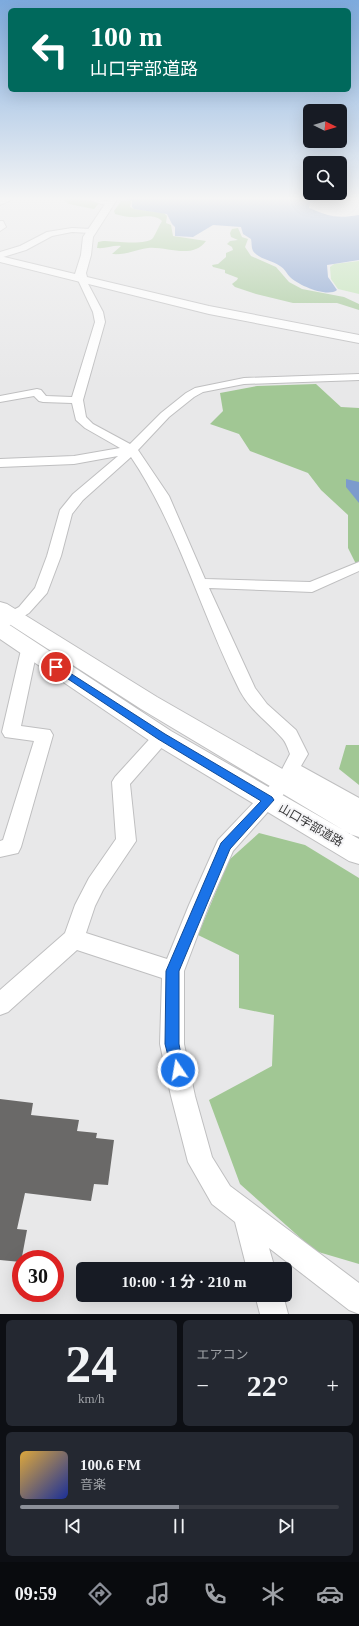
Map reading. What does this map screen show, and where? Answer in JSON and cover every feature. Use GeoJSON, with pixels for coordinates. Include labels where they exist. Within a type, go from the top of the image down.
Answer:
{"type":"FeatureCollection","features":[{"type":"Feature","properties":{"kind":"main road","name":"山口宇部道路"},"geometry":{"type":"LineString","coordinates":[[3,620],[29,650],[162,737],[359,853]]}},
{"type":"Feature","properties":{"kind":"main road","name":"山口宇部道路"},"geometry":{"type":"LineString","coordinates":[[3,620],[149,703],[288,776],[359,826]]}},
{"type":"Feature","properties":{"kind":"street"},"geometry":{"type":"LineString","coordinates":[[1,259],[209,310],[359,339]]}},
{"type":"Feature","properties":{"kind":"street"},"geometry":{"type":"LineString","coordinates":[[84,259],[80,270],[82,280],[98,312],[100,322],[78,400],[80,418],[89,426],[132,450],[162,496],[215,620],[248,691],[261,708],[290,735],[299,754],[288,776],[225,846],[173,971],[172,1044],[183,1096],[201,1162],[221,1195],[359,1300]]}},
{"type":"Feature","properties":{"kind":"street"},"geometry":{"type":"LineString","coordinates":[[3,620],[24,610],[42,590],[48,576],[65,513],[78,497],[132,450],[165,415],[199,390],[228,383],[267,380],[359,377]]}},
{"type":"Feature","properties":{"kind":"street"},"geometry":{"type":"LineString","coordinates":[[0,398],[37,392],[43,399],[78,400]]}},
{"type":"Feature","properties":{"kind":"street"},"geometry":{"type":"LineString","coordinates":[[0,463],[74,460],[132,450]]}},
{"type":"Feature","properties":{"kind":"street"},"geometry":{"type":"LineString","coordinates":[[200,583],[312,587],[359,566]]}},
{"type":"Feature","properties":{"kind":"street"},"geometry":{"type":"LineString","coordinates":[[0,849],[10,847],[44,735],[11,732],[29,650]]}},
{"type":"Feature","properties":{"kind":"street"},"geometry":{"type":"LineString","coordinates":[[0,1004],[74,939],[85,905],[96,884],[126,841],[121,782],[162,737]]}},
{"type":"Feature","properties":{"kind":"street"},"geometry":{"type":"LineString","coordinates":[[288,776],[359,807]]}},
{"type":"Feature","properties":{"kind":"street"},"geometry":{"type":"LineString","coordinates":[[74,939],[173,971]]}},
{"type":"Feature","properties":{"kind":"street"},"geometry":{"type":"LineString","coordinates":[[246,1215],[259,1262]]}},
{"type":"Feature","properties":{"kind":"street"},"geometry":{"type":"LineString","coordinates":[[271,1302],[274,1314]]}},
{"type":"Feature","properties":{"kind":"green space"},"geometry":{"type":"Polygon","coordinates":[[[223,259],[259,259],[276,267],[289,282],[302,289],[344,297],[359,304],[359,310],[337,303],[293,303],[256,294],[235,287],[232,284],[238,278],[225,273],[225,270],[213,267],[212,265],[218,264],[223,259]]]}},
{"type":"Feature","properties":{"kind":"green space"},"geometry":{"type":"Polygon","coordinates":[[[359,261],[359,294],[338,289],[331,279],[330,267],[334,264],[359,261]]]}},
{"type":"Feature","properties":{"kind":"green space"},"geometry":{"type":"Polygon","coordinates":[[[316,384],[341,407],[359,408],[359,570],[348,548],[348,515],[321,490],[308,473],[250,451],[239,434],[210,424],[223,411],[220,393],[257,386],[316,384]]]}},
{"type":"Feature","properties":{"kind":"green space"},"geometry":{"type":"Polygon","coordinates":[[[346,745],[359,745],[359,785],[339,769],[346,745]]]}},
{"type":"Feature","properties":{"kind":"green space"},"geometry":{"type":"Polygon","coordinates":[[[259,833],[305,845],[359,878],[359,1264],[315,1251],[240,1184],[209,1100],[272,1066],[274,1015],[239,1008],[239,955],[198,935],[229,860],[259,833]]]}},
{"type":"Feature","properties":{"kind":"water"},"geometry":{"type":"Polygon","coordinates":[[[266,259],[359,259],[327,265],[328,277],[337,290],[332,292],[320,292],[299,284],[280,266],[266,259]]]}},
{"type":"Feature","properties":{"kind":"water"},"geometry":{"type":"Polygon","coordinates":[[[346,479],[359,482],[359,503],[346,487],[346,479]]]}},
{"type":"Feature","properties":{"kind":"building"},"geometry":{"type":"Polygon","coordinates":[[[0,1099],[33,1103],[31,1115],[79,1120],[77,1131],[97,1133],[96,1138],[114,1140],[108,1185],[94,1184],[91,1201],[25,1193],[17,1229],[27,1230],[23,1250],[12,1250],[12,1261],[0,1260],[0,1099]]]}},
{"type":"Feature","properties":{"kind":"route"},"geometry":{"type":"LineString","coordinates":[[56,667],[162,737],[268,800],[225,846],[199,905],[173,971],[172,1044],[178,1070]]}}]}
